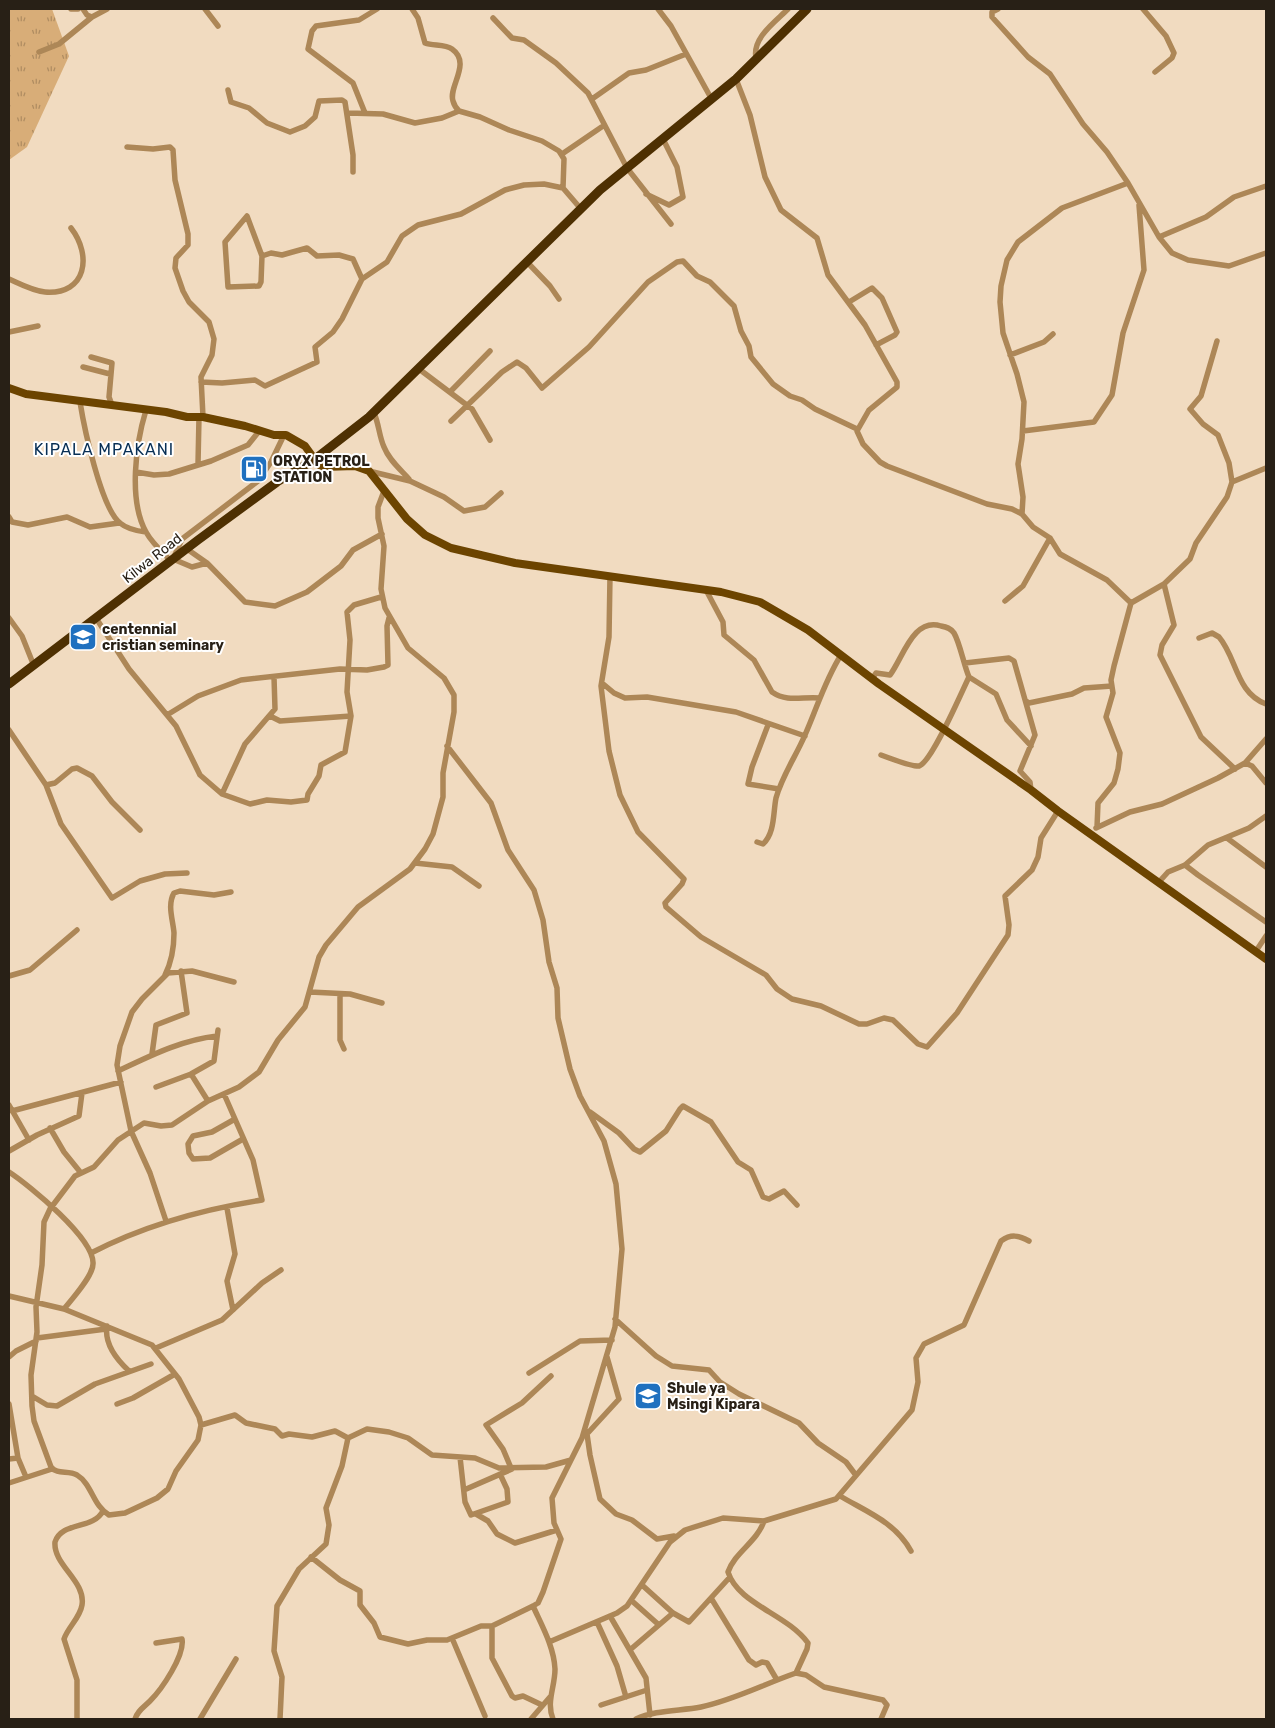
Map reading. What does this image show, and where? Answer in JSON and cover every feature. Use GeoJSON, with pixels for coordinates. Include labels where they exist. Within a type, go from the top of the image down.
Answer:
{"type":"FeatureCollection","features":[{"type":"Feature","properties":{"kind":"highway","name":"Kilwa Road"},"geometry":{"type":"LineString","coordinates":[[9,684],[187,548],[277,482],[315,459],[374,413],[581,209],[626,168],[736,79],[807,9]]}},
{"type":"Feature","properties":{"kind":"main road"},"geometry":{"type":"LineString","coordinates":[[9,388],[26,394],[201,417],[284,435],[299,441],[318,464],[323,466],[355,466],[369,471],[407,518],[425,534],[440,543],[484,557],[745,596],[760,602],[808,630],[944,730],[1032,790],[1058,811],[1266,958]]}},
{"type":"Feature","properties":{"kind":"street"},"geometry":{"type":"LineString","coordinates":[[71,9],[78,9]]}},
{"type":"Feature","properties":{"kind":"street"},"geometry":{"type":"LineString","coordinates":[[83,9],[87,15],[92,17]]}},
{"type":"Feature","properties":{"kind":"street"},"geometry":{"type":"LineString","coordinates":[[39,52],[59,44],[92,17],[107,9]]}},
{"type":"Feature","properties":{"kind":"street"},"geometry":{"type":"LineString","coordinates":[[206,9],[218,26]]}},
{"type":"Feature","properties":{"kind":"street"},"geometry":{"type":"LineString","coordinates":[[365,113],[353,83],[308,49],[312,31],[316,26],[363,18],[378,9]]}},
{"type":"Feature","properties":{"kind":"street"},"geometry":{"type":"LineString","coordinates":[[412,9],[418,18],[425,43],[450,48],[457,56],[459,71],[452,97],[459,111]]}},
{"type":"Feature","properties":{"kind":"street"},"geometry":{"type":"LineString","coordinates":[[658,9],[671,26],[711,98]]}},
{"type":"Feature","properties":{"kind":"street"},"geometry":{"type":"LineString","coordinates":[[756,58],[755,48],[762,36],[788,9]]}},
{"type":"Feature","properties":{"kind":"street"},"geometry":{"type":"LineString","coordinates":[[998,9],[992,12],[992,16],[1028,56],[1050,74],[1083,124],[1107,152],[1128,184],[1158,237],[1179,257],[1225,266],[1237,264],[1256,255],[1266,254]]}},
{"type":"Feature","properties":{"kind":"street"},"geometry":{"type":"LineString","coordinates":[[1143,9],[1166,36],[1174,53],[1172,58],[1155,72]]}},
{"type":"Feature","properties":{"kind":"street"},"geometry":{"type":"LineString","coordinates":[[493,18],[512,38],[524,40],[556,63],[592,99],[603,126],[626,168],[671,224]]}},
{"type":"Feature","properties":{"kind":"street"},"geometry":{"type":"LineString","coordinates":[[592,99],[629,73],[646,70],[686,54]]}},
{"type":"Feature","properties":{"kind":"street"},"geometry":{"type":"LineString","coordinates":[[736,79],[750,115],[765,177],[781,210],[817,238],[824,268],[849,302],[876,345],[897,385],[869,410],[857,429],[863,444],[880,462],[887,466],[987,504],[1012,509],[1022,514],[1033,527],[1050,538],[1060,554],[1106,580],[1131,603]]}},
{"type":"Feature","properties":{"kind":"street"},"geometry":{"type":"LineString","coordinates":[[228,90],[231,102],[250,108],[267,123],[287,132],[296,131],[312,120],[317,113],[317,103],[322,100],[342,100],[345,102],[348,113],[353,172]]}},
{"type":"Feature","properties":{"kind":"street"},"geometry":{"type":"LineString","coordinates":[[348,113],[383,114],[415,123],[442,118],[459,111],[534,137],[562,154]]}},
{"type":"Feature","properties":{"kind":"street"},"geometry":{"type":"LineString","coordinates":[[562,154],[603,126]]}},
{"type":"Feature","properties":{"kind":"street"},"geometry":{"type":"LineString","coordinates":[[646,194],[669,205],[683,197],[677,167],[663,139]]}},
{"type":"Feature","properties":{"kind":"street"},"geometry":{"type":"LineString","coordinates":[[127,146],[153,150],[170,147],[172,150],[175,180],[188,234],[188,245],[176,258],[174,265],[182,292],[188,302],[209,322],[214,339],[212,356],[204,369],[200,382],[201,417],[198,464]]}},
{"type":"Feature","properties":{"kind":"street"},"geometry":{"type":"LineString","coordinates":[[562,154],[564,188],[581,209]]}},
{"type":"Feature","properties":{"kind":"street"},"geometry":{"type":"LineString","coordinates":[[200,382],[222,383],[255,380],[265,386],[317,362],[315,347],[333,332],[342,319],[362,279],[387,262],[402,236],[418,225],[461,214],[513,187],[544,184],[564,188]]}},
{"type":"Feature","properties":{"kind":"street"},"geometry":{"type":"LineString","coordinates":[[1022,514],[1023,497],[1018,470],[1023,393],[1003,330],[1000,291],[1007,260],[1018,242],[1062,208],[1128,184]]}},
{"type":"Feature","properties":{"kind":"street"},"geometry":{"type":"LineString","coordinates":[[1158,237],[1206,216],[1234,197],[1266,186]]}},
{"type":"Feature","properties":{"kind":"street"},"geometry":{"type":"LineString","coordinates":[[1022,431],[1094,422],[1110,401],[1123,333],[1144,266],[1138,203]]}},
{"type":"Feature","properties":{"kind":"street"},"geometry":{"type":"LineString","coordinates":[[247,216],[262,256],[259,286],[228,288],[225,242],[247,216]]}},
{"type":"Feature","properties":{"kind":"street"},"geometry":{"type":"LineString","coordinates":[[9,279],[43,292],[59,291],[74,284],[79,279],[84,257],[80,242],[71,228]]}},
{"type":"Feature","properties":{"kind":"street"},"geometry":{"type":"LineString","coordinates":[[262,256],[271,253],[282,255],[307,248],[317,256],[344,255],[353,259],[362,279]]}},
{"type":"Feature","properties":{"kind":"street"},"geometry":{"type":"LineString","coordinates":[[451,421],[502,372],[516,362],[526,368],[542,388],[588,347],[648,282],[677,262],[682,261],[697,276],[710,282],[734,306],[749,346],[751,357],[773,384],[790,396],[802,400],[815,409],[857,429]]}},
{"type":"Feature","properties":{"kind":"street"},"geometry":{"type":"LineString","coordinates":[[527,262],[550,286],[559,299]]}},
{"type":"Feature","properties":{"kind":"street"},"geometry":{"type":"LineString","coordinates":[[849,302],[872,288],[882,298],[897,332],[876,345]]}},
{"type":"Feature","properties":{"kind":"street"},"geometry":{"type":"LineString","coordinates":[[9,332],[38,326]]}},
{"type":"Feature","properties":{"kind":"street"},"geometry":{"type":"LineString","coordinates":[[1010,355],[1044,342],[1053,334]]}},
{"type":"Feature","properties":{"kind":"street"},"geometry":{"type":"LineString","coordinates":[[1097,827],[1098,803],[1114,783],[1120,760],[1118,748],[1106,717],[1113,693],[1114,666],[1131,603],[1164,584],[1190,559],[1196,543],[1227,497],[1232,482],[1229,463],[1218,435],[1203,424],[1190,409],[1201,396],[1217,341]]}},
{"type":"Feature","properties":{"kind":"street"},"geometry":{"type":"LineString","coordinates":[[450,392],[490,351]]}},
{"type":"Feature","properties":{"kind":"street"},"geometry":{"type":"LineString","coordinates":[[90,357],[111,362],[109,397],[112,405]]}},
{"type":"Feature","properties":{"kind":"street"},"geometry":{"type":"LineString","coordinates":[[83,367],[110,374]]}},
{"type":"Feature","properties":{"kind":"street"},"geometry":{"type":"LineString","coordinates":[[419,369],[467,404],[477,415],[490,440]]}},
{"type":"Feature","properties":{"kind":"street"},"geometry":{"type":"LineString","coordinates":[[80,402],[104,498],[119,522],[129,528],[146,532]]}},
{"type":"Feature","properties":{"kind":"street"},"geometry":{"type":"LineString","coordinates":[[146,410],[136,472],[137,506],[146,532],[172,560],[192,567],[207,563]]}},
{"type":"Feature","properties":{"kind":"street"},"geometry":{"type":"LineString","coordinates":[[374,413],[387,454],[410,480]]}},
{"type":"Feature","properties":{"kind":"street"},"geometry":{"type":"LineString","coordinates":[[136,472],[154,476],[166,475],[239,451],[248,445],[260,430]]}},
{"type":"Feature","properties":{"kind":"street"},"geometry":{"type":"LineString","coordinates":[[172,560],[182,539],[258,481],[271,462],[284,435]]}},
{"type":"Feature","properties":{"kind":"street"},"geometry":{"type":"LineString","coordinates":[[1232,482],[1266,468]]}},
{"type":"Feature","properties":{"kind":"street"},"geometry":{"type":"LineString","coordinates":[[369,471],[410,480],[444,497],[459,509],[467,512],[485,507],[501,493]]}},
{"type":"Feature","properties":{"kind":"street"},"geometry":{"type":"LineString","coordinates":[[52,1469],[34,1421],[31,1375],[36,1340],[37,1301],[42,1265],[44,1225],[51,1206],[75,1176],[94,1167],[114,1144],[131,1131],[146,1123],[161,1126],[172,1125],[208,1101],[250,1080],[264,1067],[278,1040],[303,1011],[319,957],[331,939],[358,907],[415,863],[429,843],[441,806],[455,702],[450,685],[437,670],[408,648],[389,618],[382,598],[384,553],[378,507],[384,491]]}},
{"type":"Feature","properties":{"kind":"street"},"geometry":{"type":"LineString","coordinates":[[9,517],[12,522],[24,525],[67,517],[90,527],[119,522]]}},
{"type":"Feature","properties":{"kind":"street"},"geometry":{"type":"LineString","coordinates":[[187,548],[207,563],[245,602],[279,605],[307,592],[341,566],[353,550],[382,534]]}},
{"type":"Feature","properties":{"kind":"street"},"geometry":{"type":"LineString","coordinates":[[1005,601],[1023,586],[1050,538]]}},
{"type":"Feature","properties":{"kind":"street"},"geometry":{"type":"LineString","coordinates":[[610,576],[609,637],[602,683],[609,751],[620,794],[627,813],[638,832],[684,879],[682,884],[665,903],[666,907],[701,937],[766,974],[777,989],[792,999],[821,1006],[859,1024],[867,1024],[884,1018],[893,1020],[918,1044],[925,1047],[957,1013],[1008,935],[1009,925],[1005,896],[1032,870],[1038,857],[1041,838],[1058,811]]}},
{"type":"Feature","properties":{"kind":"street"},"geometry":{"type":"LineString","coordinates":[[1164,584],[1174,625],[1162,644],[1160,655],[1201,738],[1235,769]]}},
{"type":"Feature","properties":{"kind":"street"},"geometry":{"type":"LineString","coordinates":[[706,590],[723,622],[724,635],[754,660],[772,692],[794,700],[809,697],[820,698]]}},
{"type":"Feature","properties":{"kind":"street"},"geometry":{"type":"LineString","coordinates":[[96,618],[128,669],[176,726],[200,775],[222,794],[250,804],[267,800],[291,802],[307,800],[308,794],[320,776],[321,765],[344,752],[351,716],[347,692],[350,640],[348,612],[354,606],[382,598]]}},
{"type":"Feature","properties":{"kind":"street"},"geometry":{"type":"LineString","coordinates":[[9,618],[22,636],[34,666]]}},
{"type":"Feature","properties":{"kind":"street"},"geometry":{"type":"LineString","coordinates":[[168,715],[211,690],[241,680],[340,669],[367,670],[384,667],[388,664],[387,626],[389,618]]}},
{"type":"Feature","properties":{"kind":"street"},"geometry":{"type":"LineString","coordinates":[[872,678],[876,673],[890,675],[907,644],[930,623],[952,630],[969,677],[944,730],[919,766],[882,755]]}},
{"type":"Feature","properties":{"kind":"street"},"geometry":{"type":"LineString","coordinates":[[1199,638],[1212,633],[1219,637],[1247,691],[1256,701],[1266,704]]}},
{"type":"Feature","properties":{"kind":"street"},"geometry":{"type":"LineString","coordinates":[[757,842],[763,844],[768,839],[779,789],[805,736],[832,670],[841,655]]}},
{"type":"Feature","properties":{"kind":"street"},"geometry":{"type":"LineString","coordinates":[[965,663],[1012,659],[1035,735],[1020,772],[1030,782],[1032,790]]}},
{"type":"Feature","properties":{"kind":"street"},"geometry":{"type":"LineString","coordinates":[[222,794],[245,744],[270,716],[276,706],[274,677]]}},
{"type":"Feature","properties":{"kind":"street"},"geometry":{"type":"LineString","coordinates":[[969,677],[996,694],[1007,720],[1031,746]]}},
{"type":"Feature","properties":{"kind":"street"},"geometry":{"type":"LineString","coordinates":[[602,683],[625,698],[647,697],[736,712],[768,725],[805,736]]}},
{"type":"Feature","properties":{"kind":"street"},"geometry":{"type":"LineString","coordinates":[[1026,701],[1029,703],[1042,701],[1072,694],[1084,688],[1112,686]]}},
{"type":"Feature","properties":{"kind":"street"},"geometry":{"type":"LineString","coordinates":[[270,716],[280,721],[351,716]]}},
{"type":"Feature","properties":{"kind":"street"},"geometry":{"type":"LineString","coordinates":[[768,725],[752,766],[748,784],[779,789]]}},
{"type":"Feature","properties":{"kind":"street"},"geometry":{"type":"LineString","coordinates":[[9,730],[46,785],[58,821],[112,898],[140,881],[165,874],[187,873]]}},
{"type":"Feature","properties":{"kind":"street"},"geometry":{"type":"LineString","coordinates":[[1090,832],[1130,812],[1162,804],[1235,769],[1245,763],[1266,739]]}},
{"type":"Feature","properties":{"kind":"street"},"geometry":{"type":"LineString","coordinates":[[448,746],[491,803],[508,850],[534,890],[543,920],[549,962],[557,988],[558,1018],[570,1069],[588,1111],[604,1141],[616,1184],[622,1249],[615,1319],[612,1340],[585,1436],[600,1499],[616,1514],[632,1520],[657,1539],[674,1536],[702,1524],[724,1518],[764,1522],[804,1507],[830,1502],[840,1496],[855,1474],[892,1436],[912,1410],[918,1384],[916,1358],[924,1344],[964,1325],[1001,1241],[1010,1236],[1017,1236],[1029,1241]]}},
{"type":"Feature","properties":{"kind":"street"},"geometry":{"type":"LineString","coordinates":[[1252,766],[1253,755]]}},
{"type":"Feature","properties":{"kind":"street"},"geometry":{"type":"LineString","coordinates":[[1245,763],[1252,766],[1266,783]]}},
{"type":"Feature","properties":{"kind":"street"},"geometry":{"type":"LineString","coordinates":[[46,785],[55,783],[72,768],[82,770],[92,776],[112,802],[140,830]]}},
{"type":"Feature","properties":{"kind":"street"},"geometry":{"type":"LineString","coordinates":[[1159,882],[1168,872],[1186,865],[1208,845],[1250,828],[1266,816]]}},
{"type":"Feature","properties":{"kind":"street"},"geometry":{"type":"LineString","coordinates":[[1227,838],[1266,867]]}},
{"type":"Feature","properties":{"kind":"street"},"geometry":{"type":"LineString","coordinates":[[415,863],[452,867],[479,886]]}},
{"type":"Feature","properties":{"kind":"street"},"geometry":{"type":"LineString","coordinates":[[1186,865],[1266,922]]}},
{"type":"Feature","properties":{"kind":"street"},"geometry":{"type":"LineString","coordinates":[[166,1221],[150,1173],[131,1131],[118,1071],[120,1046],[132,1012],[165,975],[170,965],[174,935],[171,904],[174,893],[180,891],[214,895],[231,892]]}},
{"type":"Feature","properties":{"kind":"street"},"geometry":{"type":"LineString","coordinates":[[9,976],[30,970],[76,930]]}},
{"type":"Feature","properties":{"kind":"street"},"geometry":{"type":"LineString","coordinates":[[1256,952],[1266,936]]}},
{"type":"Feature","properties":{"kind":"street"},"geometry":{"type":"LineString","coordinates":[[165,975],[181,971],[204,973],[234,982]]}},
{"type":"Feature","properties":{"kind":"street"},"geometry":{"type":"LineString","coordinates":[[152,1054],[156,1025],[187,1013],[181,971]]}},
{"type":"Feature","properties":{"kind":"street"},"geometry":{"type":"LineString","coordinates":[[310,992],[361,996],[382,1003]]}},
{"type":"Feature","properties":{"kind":"street"},"geometry":{"type":"LineString","coordinates":[[340,994],[340,1040],[344,1048]]}},
{"type":"Feature","properties":{"kind":"street"},"geometry":{"type":"LineString","coordinates":[[118,1071],[152,1054],[189,1040],[218,1033],[212,1063],[191,1074],[156,1087]]}},
{"type":"Feature","properties":{"kind":"street"},"geometry":{"type":"LineString","coordinates":[[191,1074],[208,1101]]}},
{"type":"Feature","properties":{"kind":"street"},"geometry":{"type":"LineString","coordinates":[[29,1140],[10,1108],[82,1093],[121,1082]]}},
{"type":"Feature","properties":{"kind":"street"},"geometry":{"type":"LineString","coordinates":[[9,1151],[50,1128],[79,1116],[82,1093]]}},
{"type":"Feature","properties":{"kind":"street"},"geometry":{"type":"LineString","coordinates":[[91,1253],[113,1241],[166,1221],[262,1200],[252,1160],[224,1094]]}},
{"type":"Feature","properties":{"kind":"street"},"geometry":{"type":"LineString","coordinates":[[588,1111],[619,1133],[634,1149],[640,1152],[660,1136],[680,1109],[688,1107],[711,1122],[738,1162],[751,1170],[763,1197],[769,1199],[784,1191],[797,1205]]}},
{"type":"Feature","properties":{"kind":"street"},"geometry":{"type":"LineString","coordinates":[[235,1119],[212,1132],[193,1136],[188,1144],[189,1153],[193,1159],[210,1158],[243,1139]]}},
{"type":"Feature","properties":{"kind":"street"},"geometry":{"type":"LineString","coordinates":[[50,1128],[64,1152],[81,1172]]}},
{"type":"Feature","properties":{"kind":"street"},"geometry":{"type":"LineString","coordinates":[[9,1172],[31,1187],[51,1206],[72,1228],[91,1253],[94,1263],[92,1272],[64,1309]]}},
{"type":"Feature","properties":{"kind":"street"},"geometry":{"type":"LineString","coordinates":[[226,1208],[235,1254],[227,1281],[233,1310]]}},
{"type":"Feature","properties":{"kind":"street"},"geometry":{"type":"LineString","coordinates":[[156,1348],[222,1320],[262,1283],[281,1270]]}},
{"type":"Feature","properties":{"kind":"street"},"geometry":{"type":"LineString","coordinates":[[9,1296],[37,1301],[64,1309],[156,1348],[188,1394],[201,1425],[196,1444],[178,1468],[168,1488],[162,1494],[125,1513],[111,1515],[103,1511],[79,1476],[52,1469],[9,1483]]}},
{"type":"Feature","properties":{"kind":"street"},"geometry":{"type":"LineString","coordinates":[[615,1319],[666,1362],[677,1367],[709,1370],[720,1382],[738,1394],[799,1423],[818,1443],[846,1462],[855,1474]]}},
{"type":"Feature","properties":{"kind":"street"},"geometry":{"type":"LineString","coordinates":[[9,1357],[36,1340],[106,1328]]}},
{"type":"Feature","properties":{"kind":"street"},"geometry":{"type":"LineString","coordinates":[[106,1328],[113,1354],[129,1371]]}},
{"type":"Feature","properties":{"kind":"street"},"geometry":{"type":"LineString","coordinates":[[529,1373],[580,1341],[612,1340]]}},
{"type":"Feature","properties":{"kind":"street"},"geometry":{"type":"LineString","coordinates":[[311,1557],[340,1580],[361,1592],[360,1606],[374,1623],[381,1638],[408,1644],[452,1638],[481,1626],[492,1626],[533,1606],[538,1602],[543,1592],[561,1538],[553,1517],[552,1498],[585,1436],[619,1399],[607,1356]]}},
{"type":"Feature","properties":{"kind":"street"},"geometry":{"type":"LineString","coordinates":[[32,1396],[47,1405],[56,1406],[96,1384],[151,1364]]}},
{"type":"Feature","properties":{"kind":"street"},"geometry":{"type":"LineString","coordinates":[[117,1404],[133,1398],[175,1374]]}},
{"type":"Feature","properties":{"kind":"street"},"geometry":{"type":"LineString","coordinates":[[512,1468],[503,1449],[486,1425],[522,1403],[550,1376]]}},
{"type":"Feature","properties":{"kind":"street"},"geometry":{"type":"LineString","coordinates":[[9,1404],[18,1458],[26,1476]]}},
{"type":"Feature","properties":{"kind":"street"},"geometry":{"type":"LineString","coordinates":[[201,1425],[235,1415],[248,1424],[275,1429],[282,1436],[290,1434],[312,1437],[335,1431],[348,1438]]}},
{"type":"Feature","properties":{"kind":"street"},"geometry":{"type":"LineString","coordinates":[[348,1438],[367,1429],[380,1430],[408,1438],[432,1455],[475,1458],[499,1468],[553,1466],[571,1460]]}},
{"type":"Feature","properties":{"kind":"street"},"geometry":{"type":"LineString","coordinates":[[280,1719],[282,1678],[274,1651],[276,1615],[279,1603],[294,1577],[326,1542],[329,1525],[326,1508],[342,1466],[348,1438]]}},
{"type":"Feature","properties":{"kind":"street"},"geometry":{"type":"LineString","coordinates":[[460,1457],[469,1512],[488,1521],[497,1534],[515,1543],[557,1530]]}},
{"type":"Feature","properties":{"kind":"street"},"geometry":{"type":"LineString","coordinates":[[9,1459],[18,1458]]}},
{"type":"Feature","properties":{"kind":"street"},"geometry":{"type":"LineString","coordinates":[[464,1490],[512,1468]]}},
{"type":"Feature","properties":{"kind":"street"},"geometry":{"type":"LineString","coordinates":[[476,1514],[508,1502],[507,1490],[500,1474]]}},
{"type":"Feature","properties":{"kind":"street"},"geometry":{"type":"LineString","coordinates":[[840,1496],[882,1519],[895,1529],[910,1551]]}},
{"type":"Feature","properties":{"kind":"street"},"geometry":{"type":"LineString","coordinates":[[77,1719],[77,1680],[64,1639],[79,1614],[82,1600],[76,1585],[57,1555],[55,1542],[60,1533],[96,1519],[103,1511]]}},
{"type":"Feature","properties":{"kind":"street"},"geometry":{"type":"LineString","coordinates":[[764,1522],[757,1536],[729,1569],[730,1577],[750,1600],[782,1618],[805,1639],[808,1646],[796,1673]]}},
{"type":"Feature","properties":{"kind":"street"},"geometry":{"type":"LineString","coordinates":[[549,1642],[621,1611],[632,1601],[674,1536]]}},
{"type":"Feature","properties":{"kind":"street"},"geometry":{"type":"LineString","coordinates":[[642,1585],[673,1613],[690,1622],[730,1577]]}},
{"type":"Feature","properties":{"kind":"street"},"geometry":{"type":"LineString","coordinates":[[711,1598],[749,1660],[756,1665],[765,1662],[777,1680]]}},
{"type":"Feature","properties":{"kind":"street"},"geometry":{"type":"LineString","coordinates":[[632,1601],[659,1625]]}},
{"type":"Feature","properties":{"kind":"street"},"geometry":{"type":"LineString","coordinates":[[533,1606],[549,1642],[555,1669],[550,1697],[553,1719]]}},
{"type":"Feature","properties":{"kind":"street"},"geometry":{"type":"LineString","coordinates":[[631,1650],[673,1613]]}},
{"type":"Feature","properties":{"kind":"street"},"geometry":{"type":"LineString","coordinates":[[610,1616],[646,1678],[650,1715]]}},
{"type":"Feature","properties":{"kind":"street"},"geometry":{"type":"LineString","coordinates":[[597,1622],[617,1666],[626,1697]]}},
{"type":"Feature","properties":{"kind":"street"},"geometry":{"type":"LineString","coordinates":[[492,1626],[492,1658],[512,1696],[515,1698],[524,1697],[542,1705]]}},
{"type":"Feature","properties":{"kind":"street"},"geometry":{"type":"LineString","coordinates":[[452,1638],[485,1716]]}},
{"type":"Feature","properties":{"kind":"street"},"geometry":{"type":"LineString","coordinates":[[135,1719],[139,1709],[151,1699],[181,1655],[182,1639],[156,1643]]}},
{"type":"Feature","properties":{"kind":"street"},"geometry":{"type":"LineString","coordinates":[[200,1719],[236,1660]]}},
{"type":"Feature","properties":{"kind":"street"},"geometry":{"type":"LineString","coordinates":[[636,1719],[702,1707],[737,1697],[796,1673],[806,1675],[824,1687],[882,1700],[887,1704],[881,1719]]}},
{"type":"Feature","properties":{"kind":"street"},"geometry":{"type":"LineString","coordinates":[[602,1705],[647,1690]]}},
{"type":"Feature","properties":{"kind":"street"},"geometry":{"type":"LineString","coordinates":[[531,1719],[550,1697]]}},
{"type":"Feature","properties":{"kind":"street"},"geometry":{"type":"LineString","coordinates":[[662,1713],[665,1719]]}},
{"type":"Feature","properties":{"kind":"green space"},"geometry":{"type":"Polygon","coordinates":[[[9,9],[52,9],[69,56],[27,147],[9,160],[9,9]]]}},
{"type":"Feature","properties":{"kind":"place","name":"ORYX PETROL STATION"},"geometry":{"type":"Point","coordinates":[254,469]}},
{"type":"Feature","properties":{"kind":"place","name":"centennial cristian seminary"},"geometry":{"type":"Point","coordinates":[83,637]}},
{"type":"Feature","properties":{"kind":"place","name":"Shule ya Msingi Kipara"},"geometry":{"type":"Point","coordinates":[648,1396]}},
{"type":"Feature","properties":{"kind":"district","name":"KIPALA MPAKANI"},"geometry":{"type":"Point","coordinates":[104,449]}}]}
